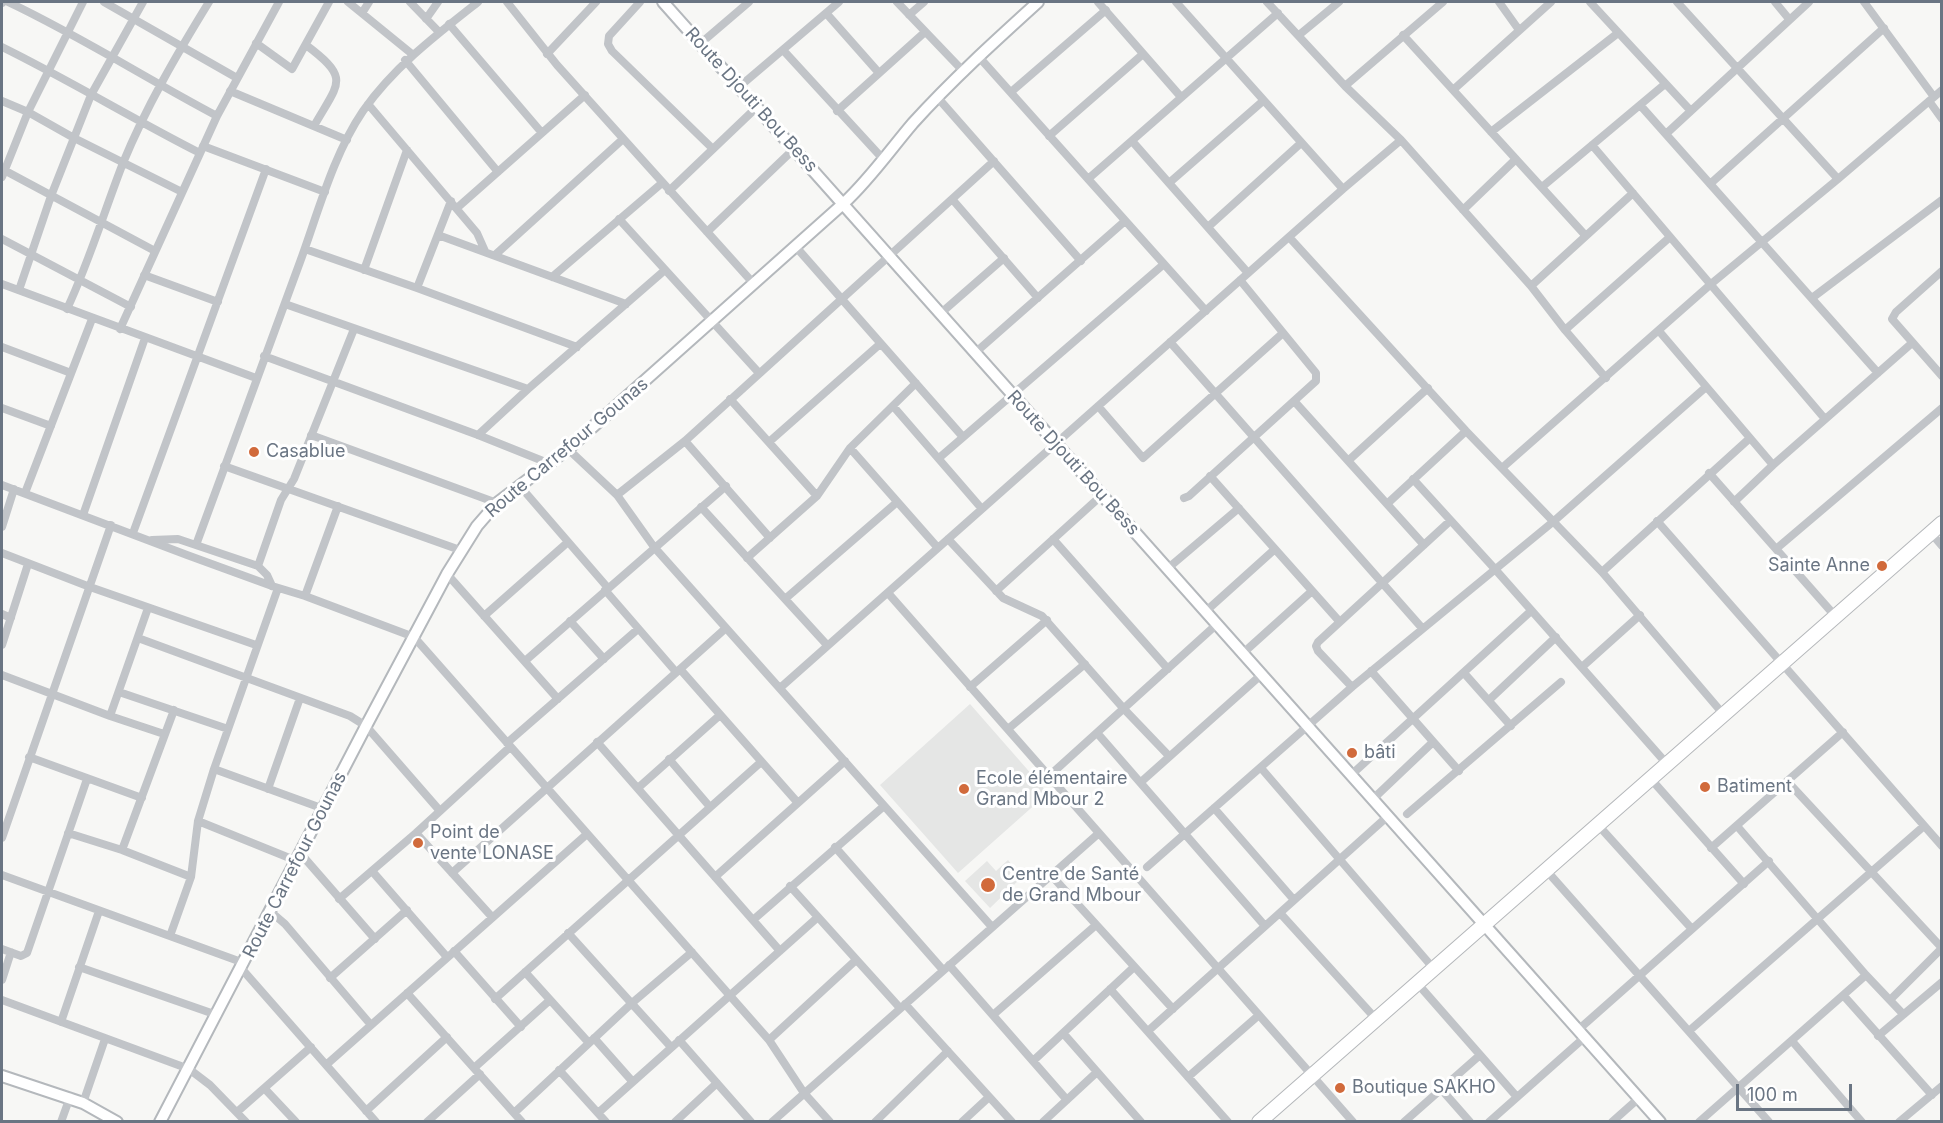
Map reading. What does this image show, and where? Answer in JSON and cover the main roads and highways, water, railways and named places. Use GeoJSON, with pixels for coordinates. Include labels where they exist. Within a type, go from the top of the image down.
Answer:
{"type":"FeatureCollection","features":[{"type":"Feature","properties":{"kind":"highway"},"geometry":{"type":"LineString","coordinates":[[1259,1122],[1936,528]]}},
{"type":"Feature","properties":{"kind":"main road","name":"Route Djouti Bou Bess"},"geometry":{"type":"LineString","coordinates":[[663,2],[1660,1122]]}},
{"type":"Feature","properties":{"kind":"main road","name":"Route Carrefour Gounas"},"geometry":{"type":"LineString","coordinates":[[160,1122],[366,726],[460,550],[477,526],[497,503],[568,449],[844,203],[938,98],[1038,2]]}},
{"type":"Feature","properties":{"kind":"main road"},"geometry":{"type":"LineString","coordinates":[[2,1076],[70,1097],[117,1122]]}},
{"type":"Feature","properties":{"kind":"place","name":"Casablue"},"geometry":{"type":"Point","coordinates":[254,452]}},
{"type":"Feature","properties":{"kind":"place","name":"Sainte Anne"},"geometry":{"type":"Point","coordinates":[1882,566]}},
{"type":"Feature","properties":{"kind":"place","name":"bâti"},"geometry":{"type":"Point","coordinates":[1352,753]}},
{"type":"Feature","properties":{"kind":"place","name":"Batiment"},"geometry":{"type":"Point","coordinates":[1705,787]}},
{"type":"Feature","properties":{"kind":"place","name":"Ecole élémentaire Grand Mbour 2"},"geometry":{"type":"Point","coordinates":[964,789]}},
{"type":"Feature","properties":{"kind":"place","name":"Point de vente LONASE"},"geometry":{"type":"Point","coordinates":[418,843]}},
{"type":"Feature","properties":{"kind":"place","name":"Centre de Santé de Grand Mbour"},"geometry":{"type":"Point","coordinates":[988,885]}},
{"type":"Feature","properties":{"kind":"place","name":"Boutique SAKHO"},"geometry":{"type":"Point","coordinates":[1340,1088]}}]}
